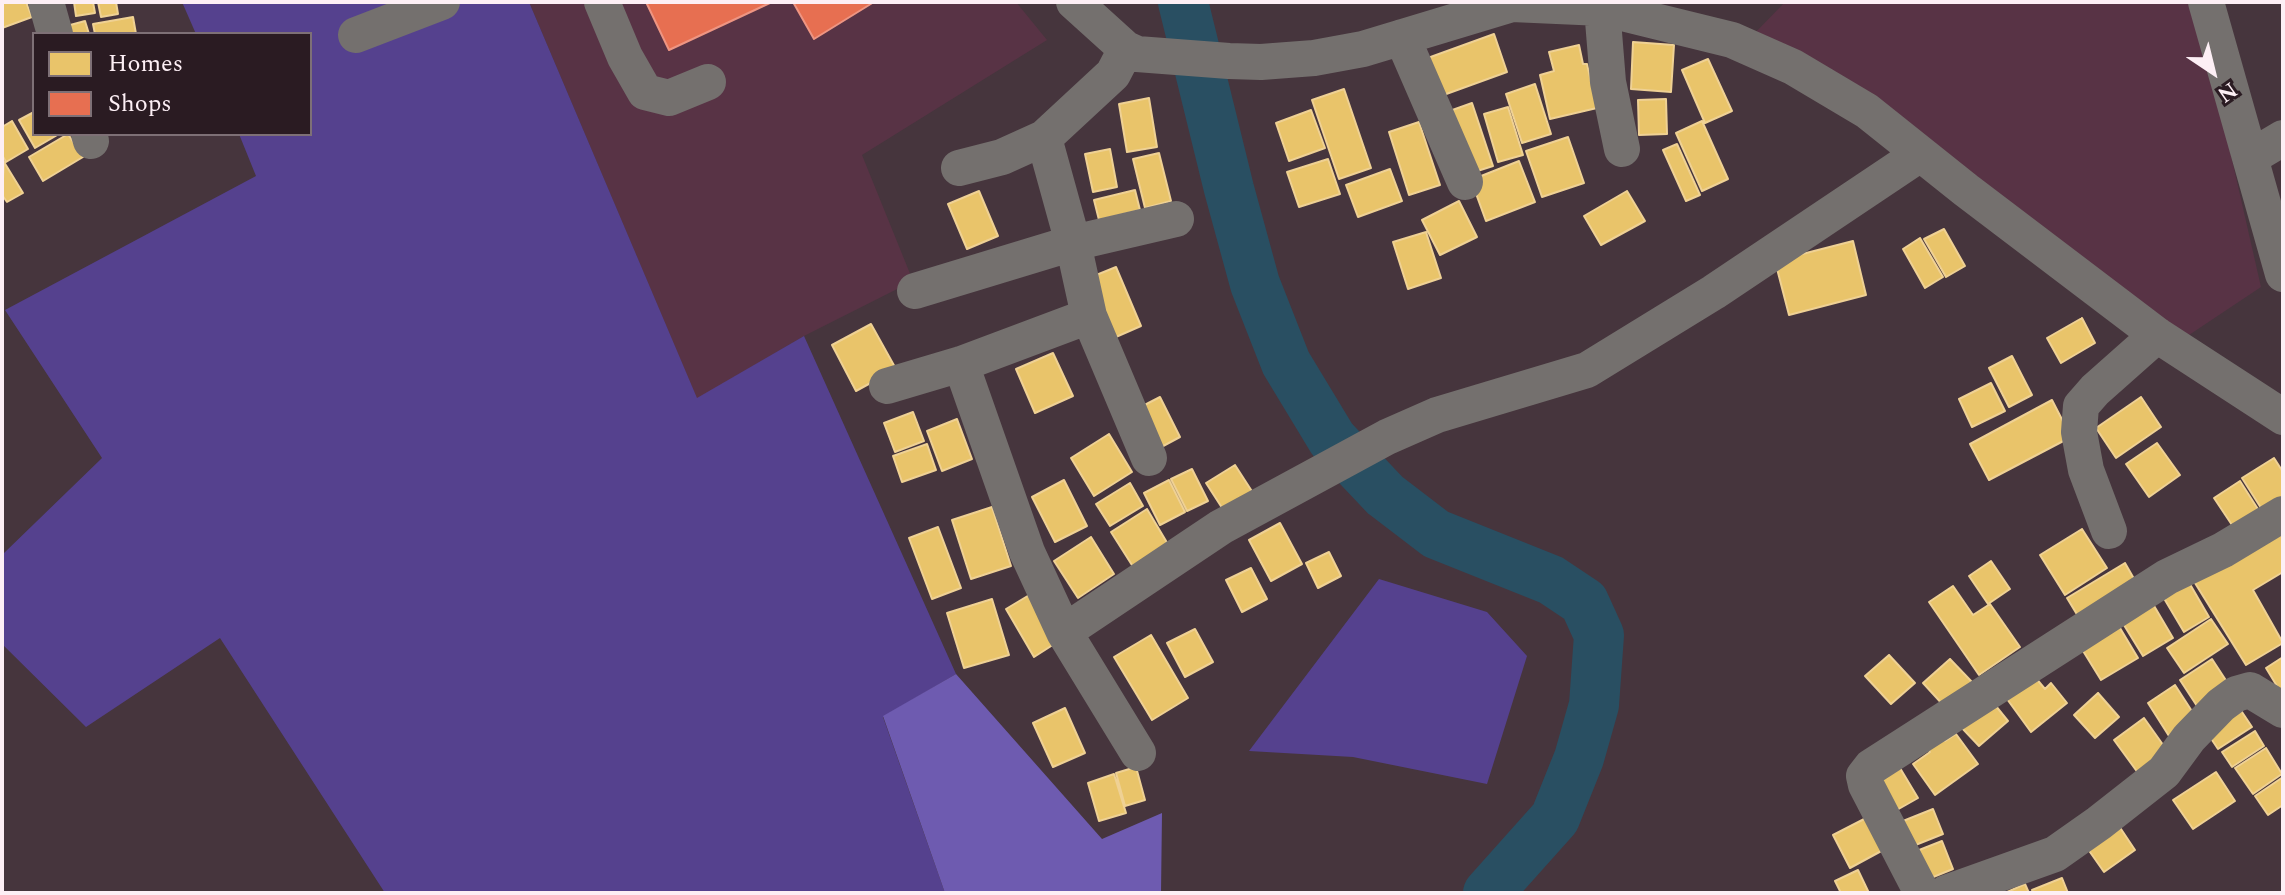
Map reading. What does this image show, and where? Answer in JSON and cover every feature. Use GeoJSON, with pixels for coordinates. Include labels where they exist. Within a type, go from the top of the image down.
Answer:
{"type":"FeatureCollection","features":[{"type":"Feature","properties":{"kind":"street"},"geometry":{"type":"LineString","coordinates":[[46,2],[54,32]]}},
{"type":"Feature","properties":{"kind":"street"},"geometry":{"type":"LineString","coordinates":[[356,35],[442,2]]}},
{"type":"Feature","properties":{"kind":"street"},"geometry":{"type":"LineString","coordinates":[[602,2],[625,57],[645,92],[669,98],[708,82]]}},
{"type":"Feature","properties":{"kind":"street"},"geometry":{"type":"LineString","coordinates":[[1074,2],[1132,52],[1229,61],[1314,58],[1363,49],[1512,3],[1602,8],[1732,40],[1793,67],[1867,111],[2157,335],[2283,417]]}},
{"type":"Feature","properties":{"kind":"street"},"geometry":{"type":"LineString","coordinates":[[2206,2],[2266,148],[2283,274]]}},
{"type":"Feature","properties":{"kind":"street"},"geometry":{"type":"LineString","coordinates":[[1602,8],[1608,82],[1622,149]]}},
{"type":"Feature","properties":{"kind":"street"},"geometry":{"type":"LineString","coordinates":[[1402,37],[1465,182]]}},
{"type":"Feature","properties":{"kind":"street"},"geometry":{"type":"LineString","coordinates":[[959,168],[1002,157],[1044,138],[1113,74],[1132,52]]}},
{"type":"Feature","properties":{"kind":"street"},"geometry":{"type":"LineString","coordinates":[[1044,138],[1089,316],[1149,458]]}},
{"type":"Feature","properties":{"kind":"street"},"geometry":{"type":"LineString","coordinates":[[1064,632],[1221,527],[1387,437],[1437,415],[1587,370],[1714,292],[1920,154]]}},
{"type":"Feature","properties":{"kind":"street"},"geometry":{"type":"LineString","coordinates":[[915,291],[1073,243],[1176,219]]}},
{"type":"Feature","properties":{"kind":"street"},"geometry":{"type":"LineString","coordinates":[[887,386],[961,364],[1089,316]]}},
{"type":"Feature","properties":{"kind":"street"},"geometry":{"type":"LineString","coordinates":[[2109,531],[2086,470],[2079,432],[2081,406],[2157,335]]}},
{"type":"Feature","properties":{"kind":"street"},"geometry":{"type":"LineString","coordinates":[[961,364],[1027,552],[1064,632],[1138,753]]}},
{"type":"Feature","properties":{"kind":"street"},"geometry":{"type":"LineString","coordinates":[[1922,893],[1866,785],[1864,776],[1871,767],[2167,577],[2223,550],[2283,514]]}},
{"type":"Feature","properties":{"kind":"street"},"geometry":{"type":"LineString","coordinates":[[1946,893],[2055,854],[2164,772],[2189,738],[2236,694],[2250,690],[2283,710]]}},
{"type":"Feature","properties":{"kind":"shaded area"},"geometry":{"type":"Polygon","coordinates":[[[182,2],[529,2],[697,398],[804,336],[956,674],[883,717],[945,893],[385,893],[220,638],[86,727],[2,644],[2,555],[102,458],[5,310],[256,176],[240,136],[312,136],[312,32],[195,32],[182,2]]]}},
{"type":"Feature","properties":{"kind":"shaded area"},"geometry":{"type":"Polygon","coordinates":[[[529,2],[1016,2],[1047,40],[862,155],[913,281],[804,336],[697,399],[529,2]]]}},
{"type":"Feature","properties":{"kind":"shaded area"},"geometry":{"type":"Polygon","coordinates":[[[1785,2],[2196,2],[2261,287],[2168,349],[1752,36],[1785,2]]]}},
{"type":"Feature","properties":{"kind":"shaded area"},"geometry":{"type":"Polygon","coordinates":[[[1379,579],[1487,612],[1527,656],[1487,784],[1353,757],[1249,751],[1379,579]]]}},
{"type":"Feature","properties":{"kind":"shaded area"},"geometry":{"type":"Polygon","coordinates":[[[956,674],[1102,839],[1162,813],[1161,893],[945,893],[883,716],[956,674]]]}},
{"type":"Feature","properties":{"kind":"building: Homes"},"geometry":{"type":"Polygon","coordinates":[[[2,2],[26,2],[32,17],[2,28],[2,2]]]}},
{"type":"Feature","properties":{"kind":"building: Homes"},"geometry":{"type":"Polygon","coordinates":[[[74,2],[93,2],[95,13],[76,16],[74,2]]]}},
{"type":"Feature","properties":{"kind":"building: Homes"},"geometry":{"type":"Polygon","coordinates":[[[98,2],[116,2],[118,14],[101,17],[98,2]]]}},
{"type":"Feature","properties":{"kind":"building: Homes"},"geometry":{"type":"Polygon","coordinates":[[[133,17],[136,32],[95,32],[93,24],[133,17]]]}},
{"type":"Feature","properties":{"kind":"building: Homes"},"geometry":{"type":"Polygon","coordinates":[[[85,21],[88,32],[60,32],[59,28],[85,21]]]}},
{"type":"Feature","properties":{"kind":"building: Homes"},"geometry":{"type":"Polygon","coordinates":[[[1494,34],[1507,72],[1438,97],[1425,59],[1494,34]]]}},
{"type":"Feature","properties":{"kind":"building: Homes"},"geometry":{"type":"Polygon","coordinates":[[[1633,42],[1674,45],[1671,92],[1631,89],[1633,42]]]}},
{"type":"Feature","properties":{"kind":"building: Homes"},"geometry":{"type":"Polygon","coordinates":[[[1579,45],[1583,64],[1587,64],[1597,108],[1550,119],[1540,75],[1554,71],[1549,52],[1579,45]]]}},
{"type":"Feature","properties":{"kind":"building: Homes"},"geometry":{"type":"Polygon","coordinates":[[[1708,59],[1732,111],[1705,123],[1682,70],[1708,59]]]}},
{"type":"Feature","properties":{"kind":"building: Homes"},"geometry":{"type":"Polygon","coordinates":[[[1535,84],[1551,134],[1522,143],[1506,94],[1535,84]]]}},
{"type":"Feature","properties":{"kind":"building: Homes"},"geometry":{"type":"Polygon","coordinates":[[[1344,89],[1371,168],[1339,179],[1312,100],[1344,89]]]}},
{"type":"Feature","properties":{"kind":"building: Homes"},"geometry":{"type":"Polygon","coordinates":[[[1149,98],[1157,147],[1127,152],[1119,104],[1149,98]]]}},
{"type":"Feature","properties":{"kind":"building: Homes"},"geometry":{"type":"Polygon","coordinates":[[[1666,99],[1667,134],[1639,135],[1638,100],[1666,99]]]}},
{"type":"Feature","properties":{"kind":"building: Homes"},"geometry":{"type":"Polygon","coordinates":[[[1472,103],[1493,166],[1465,175],[1444,113],[1472,103]]]}},
{"type":"Feature","properties":{"kind":"building: Homes"},"geometry":{"type":"Polygon","coordinates":[[[1508,107],[1523,155],[1498,162],[1484,114],[1508,107]]]}},
{"type":"Feature","properties":{"kind":"building: Homes"},"geometry":{"type":"Polygon","coordinates":[[[1311,110],[1325,148],[1289,161],[1276,123],[1311,110]]]}},
{"type":"Feature","properties":{"kind":"building: Homes"},"geometry":{"type":"Polygon","coordinates":[[[32,113],[32,136],[56,136],[35,148],[19,120],[32,113]]]}},
{"type":"Feature","properties":{"kind":"building: Homes"},"geometry":{"type":"Polygon","coordinates":[[[12,121],[28,149],[6,162],[2,155],[2,127],[12,121]]]}},
{"type":"Feature","properties":{"kind":"building: Homes"},"geometry":{"type":"Polygon","coordinates":[[[1702,121],[1728,179],[1702,191],[1676,133],[1702,121]]]}},
{"type":"Feature","properties":{"kind":"building: Homes"},"geometry":{"type":"Polygon","coordinates":[[[1419,122],[1440,185],[1409,195],[1389,132],[1419,122]]]}},
{"type":"Feature","properties":{"kind":"building: Homes"},"geometry":{"type":"Polygon","coordinates":[[[69,136],[83,157],[43,181],[29,157],[69,136]]]}},
{"type":"Feature","properties":{"kind":"building: Homes"},"geometry":{"type":"Polygon","coordinates":[[[1568,137],[1584,183],[1542,197],[1526,151],[1568,137]]]}},
{"type":"Feature","properties":{"kind":"building: Homes"},"geometry":{"type":"Polygon","coordinates":[[[1677,144],[1700,195],[1686,201],[1663,150],[1677,144]]]}},
{"type":"Feature","properties":{"kind":"building: Homes"},"geometry":{"type":"Polygon","coordinates":[[[1110,149],[1117,187],[1093,192],[1085,154],[1110,149]]]}},
{"type":"Feature","properties":{"kind":"building: Homes"},"geometry":{"type":"Polygon","coordinates":[[[1159,153],[1171,201],[1145,208],[1133,159],[1159,153]]]}},
{"type":"Feature","properties":{"kind":"building: Homes"},"geometry":{"type":"Polygon","coordinates":[[[1328,159],[1340,194],[1299,207],[1287,172],[1328,159]]]}},
{"type":"Feature","properties":{"kind":"building: Homes"},"geometry":{"type":"Polygon","coordinates":[[[1519,161],[1535,202],[1486,221],[1471,180],[1519,161]]]}},
{"type":"Feature","properties":{"kind":"building: Homes"},"geometry":{"type":"Polygon","coordinates":[[[4,162],[23,193],[7,202],[2,195],[4,162]]]}},
{"type":"Feature","properties":{"kind":"building: Homes"},"geometry":{"type":"Polygon","coordinates":[[[1390,169],[1402,201],[1358,217],[1346,185],[1390,169]]]}},
{"type":"Feature","properties":{"kind":"building: Homes"},"geometry":{"type":"Polygon","coordinates":[[[1135,190],[1140,210],[1099,220],[1094,200],[1135,190]]]}},
{"type":"Feature","properties":{"kind":"building: Homes"},"geometry":{"type":"Polygon","coordinates":[[[979,191],[998,236],[967,249],[948,204],[979,191]]]}},
{"type":"Feature","properties":{"kind":"building: Homes"},"geometry":{"type":"Polygon","coordinates":[[[1627,191],[1645,221],[1601,245],[1584,216],[1627,191]]]}},
{"type":"Feature","properties":{"kind":"building: Homes"},"geometry":{"type":"Polygon","coordinates":[[[1459,201],[1477,237],[1440,255],[1422,220],[1459,201]]]}},
{"type":"Feature","properties":{"kind":"building: Homes"},"geometry":{"type":"Polygon","coordinates":[[[1944,229],[1965,266],[1946,277],[1924,239],[1944,229]]]}},
{"type":"Feature","properties":{"kind":"building: Homes"},"geometry":{"type":"Polygon","coordinates":[[[1426,232],[1441,278],[1408,289],[1393,242],[1426,232]]]}},
{"type":"Feature","properties":{"kind":"building: Homes"},"geometry":{"type":"Polygon","coordinates":[[[1920,238],[1943,277],[1925,288],[1903,249],[1920,238]]]}},
{"type":"Feature","properties":{"kind":"building: Homes"},"geometry":{"type":"Polygon","coordinates":[[[1853,241],[1866,295],[1789,315],[1775,261],[1853,241]]]}},
{"type":"Feature","properties":{"kind":"building: Homes"},"geometry":{"type":"Polygon","coordinates":[[[1116,267],[1141,326],[1109,340],[1084,280],[1116,267]]]}},
{"type":"Feature","properties":{"kind":"building: Homes"},"geometry":{"type":"Polygon","coordinates":[[[2082,318],[2095,343],[2061,363],[2047,338],[2082,318]]]}},
{"type":"Feature","properties":{"kind":"building: Homes"},"geometry":{"type":"Polygon","coordinates":[[[871,324],[896,369],[856,391],[832,345],[871,324]]]}},
{"type":"Feature","properties":{"kind":"building: Homes"},"geometry":{"type":"Polygon","coordinates":[[[1053,353],[1073,396],[1035,413],[1016,369],[1053,353]]]}},
{"type":"Feature","properties":{"kind":"building: Homes"},"geometry":{"type":"Polygon","coordinates":[[[2012,356],[2032,395],[2009,407],[1989,368],[2012,356]]]}},
{"type":"Feature","properties":{"kind":"building: Homes"},"geometry":{"type":"Polygon","coordinates":[[[1991,383],[2005,411],[1972,427],[1959,399],[1991,383]]]}},
{"type":"Feature","properties":{"kind":"building: Homes"},"geometry":{"type":"Polygon","coordinates":[[[1160,397],[1180,437],[1152,452],[1131,412],[1160,397]]]}},
{"type":"Feature","properties":{"kind":"building: Homes"},"geometry":{"type":"Polygon","coordinates":[[[2141,397],[2161,427],[2116,458],[2096,428],[2141,397]]]}},
{"type":"Feature","properties":{"kind":"building: Homes"},"geometry":{"type":"Polygon","coordinates":[[[2052,400],[2071,437],[1989,480],[1970,444],[2052,400]]]}},
{"type":"Feature","properties":{"kind":"building: Homes"},"geometry":{"type":"Polygon","coordinates":[[[913,412],[924,441],[895,452],[884,423],[913,412]]]}},
{"type":"Feature","properties":{"kind":"building: Homes"},"geometry":{"type":"Polygon","coordinates":[[[957,419],[972,459],[942,471],[927,431],[957,419]]]}},
{"type":"Feature","properties":{"kind":"building: Homes"},"geometry":{"type":"Polygon","coordinates":[[[1109,434],[1132,472],[1094,496],[1071,458],[1109,434]]]}},
{"type":"Feature","properties":{"kind":"building: Homes"},"geometry":{"type":"Polygon","coordinates":[[[2157,443],[2180,475],[2149,497],[2126,464],[2157,443]]]}},
{"type":"Feature","properties":{"kind":"building: Homes"},"geometry":{"type":"Polygon","coordinates":[[[927,444],[936,470],[902,482],[893,456],[927,444]]]}},
{"type":"Feature","properties":{"kind":"building: Homes"},"geometry":{"type":"Polygon","coordinates":[[[2274,458],[2283,472],[2283,509],[2268,519],[2242,478],[2274,458]]]}},
{"type":"Feature","properties":{"kind":"building: Homes"},"geometry":{"type":"Polygon","coordinates":[[[1235,465],[1255,496],[1226,514],[1206,483],[1235,465]]]}},
{"type":"Feature","properties":{"kind":"building: Homes"},"geometry":{"type":"Polygon","coordinates":[[[1192,469],[1208,501],[1187,511],[1171,479],[1192,469]]]}},
{"type":"Feature","properties":{"kind":"building: Homes"},"geometry":{"type":"Polygon","coordinates":[[[1064,480],[1087,526],[1055,542],[1032,497],[1064,480]]]}},
{"type":"Feature","properties":{"kind":"building: Homes"},"geometry":{"type":"Polygon","coordinates":[[[1169,480],[1185,512],[1160,525],[1144,493],[1169,480]]]}},
{"type":"Feature","properties":{"kind":"building: Homes"},"geometry":{"type":"Polygon","coordinates":[[[2240,481],[2263,517],[2238,534],[2214,498],[2240,481]]]}},
{"type":"Feature","properties":{"kind":"building: Homes"},"geometry":{"type":"Polygon","coordinates":[[[1130,483],[1143,506],[1110,526],[1096,504],[1130,483]]]}},
{"type":"Feature","properties":{"kind":"building: Homes"},"geometry":{"type":"Polygon","coordinates":[[[992,507],[1011,566],[971,579],[952,520],[992,507]]]}},
{"type":"Feature","properties":{"kind":"building: Homes"},"geometry":{"type":"Polygon","coordinates":[[[1147,509],[1172,551],[1137,573],[1111,532],[1147,509]]]}},
{"type":"Feature","properties":{"kind":"building: Homes"},"geometry":{"type":"Polygon","coordinates":[[[1280,523],[1302,564],[1271,581],[1249,540],[1280,523]]]}},
{"type":"Feature","properties":{"kind":"building: Homes"},"geometry":{"type":"Polygon","coordinates":[[[938,527],[961,588],[932,599],[909,538],[938,527]]]}},
{"type":"Feature","properties":{"kind":"building: Homes"},"geometry":{"type":"Polygon","coordinates":[[[2082,529],[2107,568],[2065,595],[2040,555],[2082,529]]]}},
{"type":"Feature","properties":{"kind":"building: Homes"},"geometry":{"type":"Polygon","coordinates":[[[2283,534],[2283,572],[2253,590],[2283,643],[2246,665],[2190,575],[2283,534]]]}},
{"type":"Feature","properties":{"kind":"building: Homes"},"geometry":{"type":"Polygon","coordinates":[[[1091,537],[1114,574],[1078,598],[1054,561],[1091,537]]]}},
{"type":"Feature","properties":{"kind":"building: Homes"},"geometry":{"type":"Polygon","coordinates":[[[1329,552],[1341,576],[1318,588],[1306,563],[1329,552]]]}},
{"type":"Feature","properties":{"kind":"building: Homes"},"geometry":{"type":"Polygon","coordinates":[[[1991,561],[2010,589],[1988,604],[1969,576],[1991,561]]]}},
{"type":"Feature","properties":{"kind":"building: Homes"},"geometry":{"type":"Polygon","coordinates":[[[2125,563],[2141,591],[2084,626],[2067,598],[2125,563]]]}},
{"type":"Feature","properties":{"kind":"building: Homes"},"geometry":{"type":"Polygon","coordinates":[[[1251,568],[1267,599],[1242,612],[1226,580],[1251,568]]]}},
{"type":"Feature","properties":{"kind":"building: Homes"},"geometry":{"type":"Polygon","coordinates":[[[2187,579],[2209,617],[2184,632],[2162,595],[2187,579]]]}},
{"type":"Feature","properties":{"kind":"building: Homes"},"geometry":{"type":"Polygon","coordinates":[[[1953,586],[1973,615],[1990,604],[2020,647],[1979,675],[1929,602],[1953,586]]]}},
{"type":"Feature","properties":{"kind":"building: Homes"},"geometry":{"type":"Polygon","coordinates":[[[1031,594],[1059,641],[1034,657],[1006,609],[1031,594]]]}},
{"type":"Feature","properties":{"kind":"building: Homes"},"geometry":{"type":"Polygon","coordinates":[[[992,599],[1009,655],[964,668],[947,613],[992,599]]]}},
{"type":"Feature","properties":{"kind":"building: Homes"},"geometry":{"type":"Polygon","coordinates":[[[2150,599],[2173,638],[2143,656],[2119,617],[2150,599]]]}},
{"type":"Feature","properties":{"kind":"building: Homes"},"geometry":{"type":"Polygon","coordinates":[[[2211,619],[2228,644],[2184,673],[2167,648],[2211,619]]]}},
{"type":"Feature","properties":{"kind":"building: Homes"},"geometry":{"type":"Polygon","coordinates":[[[2117,623],[2138,658],[2101,680],[2080,646],[2117,623]]]}},
{"type":"Feature","properties":{"kind":"building: Homes"},"geometry":{"type":"Polygon","coordinates":[[[1195,629],[1213,662],[1185,677],[1167,643],[1195,629]]]}},
{"type":"Feature","properties":{"kind":"building: Homes"},"geometry":{"type":"Polygon","coordinates":[[[1151,635],[1188,698],[1152,720],[1114,657],[1151,635]]]}},
{"type":"Feature","properties":{"kind":"building: Homes"},"geometry":{"type":"Polygon","coordinates":[[[1889,655],[1915,683],[1891,704],[1865,676],[1889,655]]]}},
{"type":"Feature","properties":{"kind":"building: Homes"},"geometry":{"type":"Polygon","coordinates":[[[2283,657],[2283,696],[2266,668],[2283,657]]]}},
{"type":"Feature","properties":{"kind":"building: Homes"},"geometry":{"type":"Polygon","coordinates":[[[1950,659],[1972,682],[1945,707],[1923,683],[1950,659]]]}},
{"type":"Feature","properties":{"kind":"building: Homes"},"geometry":{"type":"Polygon","coordinates":[[[2212,659],[2229,685],[2197,706],[2180,680],[2212,659]]]}},
{"type":"Feature","properties":{"kind":"building: Homes"},"geometry":{"type":"Polygon","coordinates":[[[2035,677],[2045,689],[2051,683],[2067,703],[2031,732],[2007,699],[2035,677]]]}},
{"type":"Feature","properties":{"kind":"building: Homes"},"geometry":{"type":"Polygon","coordinates":[[[2175,685],[2197,719],[2169,736],[2148,703],[2175,685]]]}},
{"type":"Feature","properties":{"kind":"building: Homes"},"geometry":{"type":"Polygon","coordinates":[[[2098,693],[2119,717],[2095,738],[2074,715],[2098,693]]]}},
{"type":"Feature","properties":{"kind":"building: Homes"},"geometry":{"type":"Polygon","coordinates":[[[1991,700],[2008,721],[1979,746],[1961,727],[1991,700]]]}},
{"type":"Feature","properties":{"kind":"building: Homes"},"geometry":{"type":"Polygon","coordinates":[[[2238,706],[2252,727],[2218,749],[2204,728],[2238,706]]]}},
{"type":"Feature","properties":{"kind":"building: Homes"},"geometry":{"type":"Polygon","coordinates":[[[1065,708],[1085,753],[1053,767],[1033,723],[1065,708]]]}},
{"type":"Feature","properties":{"kind":"building: Homes"},"geometry":{"type":"Polygon","coordinates":[[[2144,718],[2171,756],[2141,777],[2114,740],[2144,718]]]}},
{"type":"Feature","properties":{"kind":"building: Homes"},"geometry":{"type":"Polygon","coordinates":[[[2255,731],[2264,746],[2232,767],[2222,752],[2255,731]]]}},
{"type":"Feature","properties":{"kind":"building: Homes"},"geometry":{"type":"Polygon","coordinates":[[[1939,733],[1945,741],[1956,734],[1978,764],[1935,795],[1913,764],[1930,752],[1924,743],[1939,733]]]}},
{"type":"Feature","properties":{"kind":"building: Homes"},"geometry":{"type":"Polygon","coordinates":[[[2266,748],[2282,774],[2253,794],[2235,768],[2266,748]]]}},
{"type":"Feature","properties":{"kind":"building: Homes"},"geometry":{"type":"Polygon","coordinates":[[[1136,767],[1145,800],[1125,806],[1116,773],[1136,767]]]}},
{"type":"Feature","properties":{"kind":"building: Homes"},"geometry":{"type":"Polygon","coordinates":[[[1900,768],[1918,798],[1888,815],[1871,785],[1900,768]]]}},
{"type":"Feature","properties":{"kind":"building: Homes"},"geometry":{"type":"Polygon","coordinates":[[[2216,772],[2235,801],[2193,829],[2173,800],[2216,772]]]}},
{"type":"Feature","properties":{"kind":"building: Homes"},"geometry":{"type":"Polygon","coordinates":[[[1114,774],[1126,813],[1099,821],[1088,783],[1114,774]]]}},
{"type":"Feature","properties":{"kind":"building: Homes"},"geometry":{"type":"Polygon","coordinates":[[[2283,777],[2283,805],[2268,815],[2255,796],[2283,777]]]}},
{"type":"Feature","properties":{"kind":"building: Homes"},"geometry":{"type":"Polygon","coordinates":[[[1933,809],[1943,834],[1913,846],[1903,821],[1933,809]]]}},
{"type":"Feature","properties":{"kind":"building: Homes"},"geometry":{"type":"Polygon","coordinates":[[[1868,817],[1885,849],[1850,868],[1833,835],[1868,817]]]}},
{"type":"Feature","properties":{"kind":"building: Homes"},"geometry":{"type":"Polygon","coordinates":[[[2115,820],[2135,850],[2104,872],[2083,842],[2115,820]]]}},
{"type":"Feature","properties":{"kind":"building: Homes"},"geometry":{"type":"Polygon","coordinates":[[[1942,841],[1953,869],[1921,882],[1909,854],[1942,841]]]}},
{"type":"Feature","properties":{"kind":"building: Homes"},"geometry":{"type":"Polygon","coordinates":[[[1858,870],[1869,893],[1841,893],[1835,881],[1858,870]]]}},
{"type":"Feature","properties":{"kind":"building: Homes"},"geometry":{"type":"Polygon","coordinates":[[[2062,878],[2068,893],[2033,893],[2032,890],[2062,878]]]}},
{"type":"Feature","properties":{"kind":"building: Homes"},"geometry":{"type":"Polygon","coordinates":[[[2025,884],[2029,893],[2005,893],[2025,884]]]}},
{"type":"Feature","properties":{"kind":"building: Shops"},"geometry":{"type":"Polygon","coordinates":[[[646,2],[772,2],[669,50],[646,2]]]}},
{"type":"Feature","properties":{"kind":"building: Shops"},"geometry":{"type":"Polygon","coordinates":[[[793,2],[874,2],[814,39],[793,2]]]}},
{"type":"Feature","properties":{"kind":"waterway"},"geometry":{"type":"LineString","coordinates":[[1183,2],[1255,284],[1286,363],[1332,439],[1385,495],[1436,534],[1551,580],[1584,602],[1599,635],[1594,705],[1579,758],[1555,818],[1488,893]]}}]}
